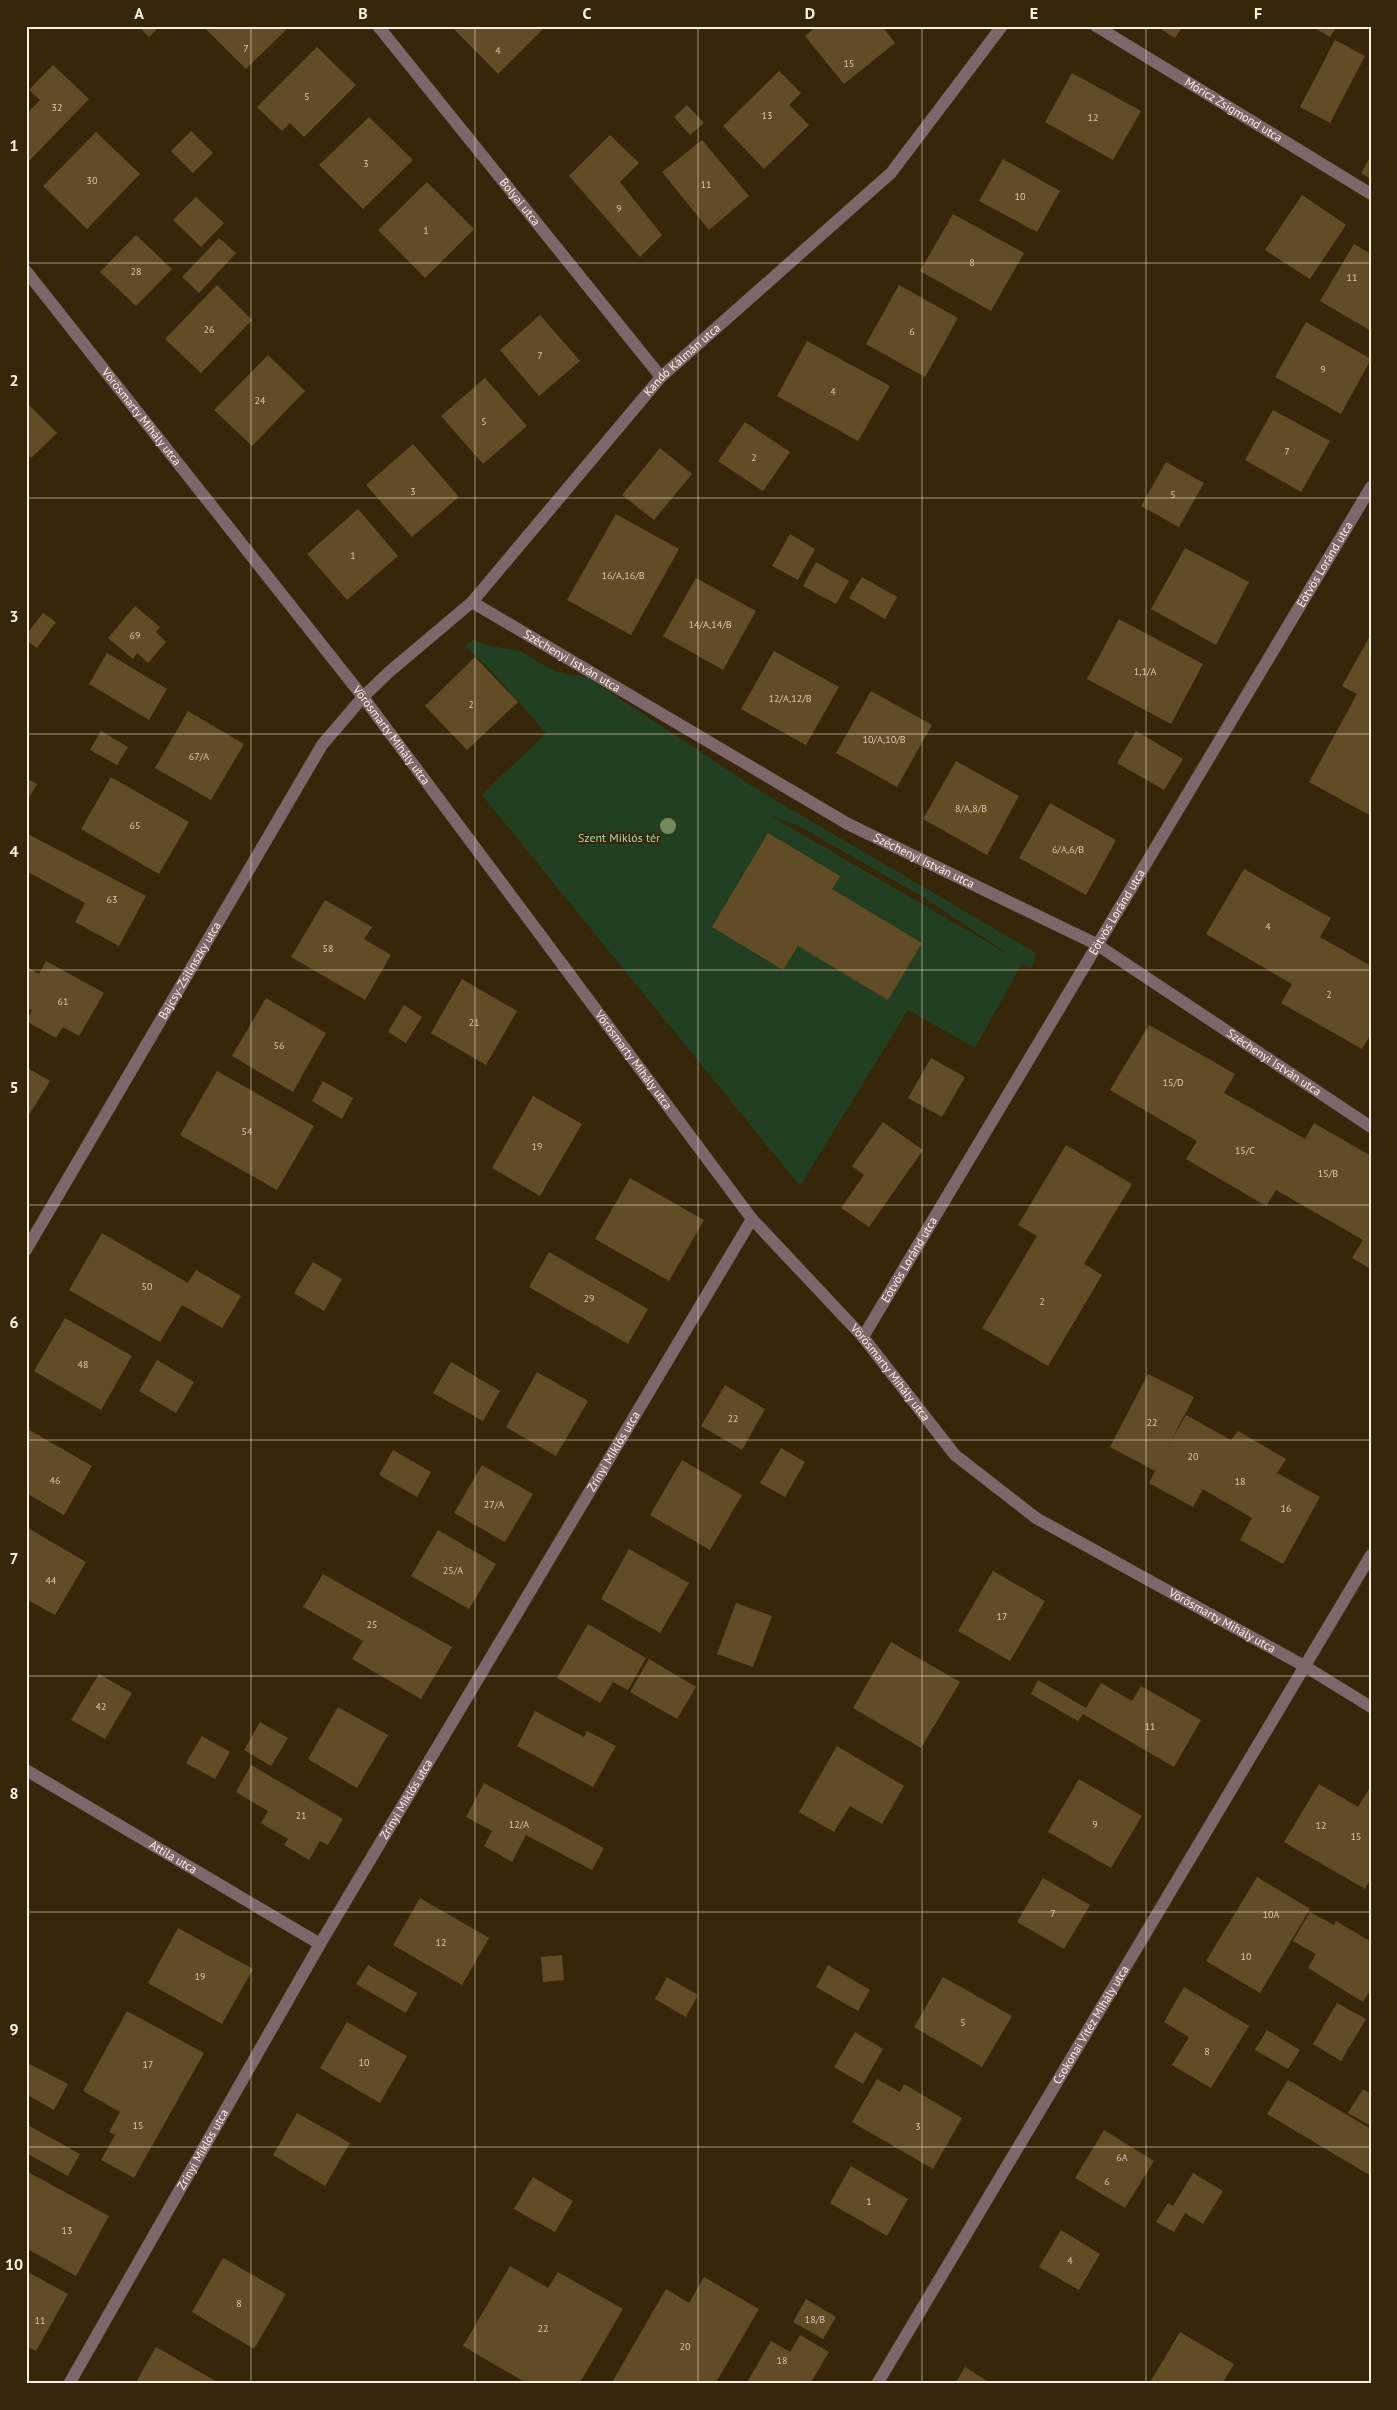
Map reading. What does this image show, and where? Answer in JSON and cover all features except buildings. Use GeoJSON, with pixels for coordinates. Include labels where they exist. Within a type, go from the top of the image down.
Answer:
{"type":"FeatureCollection","features":[{"type":"Feature","properties":{"kind":"street","name":"Bolyai utca"},"geometry":{"type":"LineString","coordinates":[[378,26],[661,377]]}},
{"type":"Feature","properties":{"kind":"street","name":"Kandó Kálmán utca"},"geometry":{"type":"LineString","coordinates":[[363,697],[389,672],[472,602],[661,377],[891,173],[1002,26]]}},
{"type":"Feature","properties":{"kind":"street","name":"Móricz Zsigmond utca"},"geometry":{"type":"LineString","coordinates":[[1096,26],[1371,194]]}},
{"type":"Feature","properties":{"kind":"street","name":"Vörösmarty Mihály utca"},"geometry":{"type":"LineString","coordinates":[[26,272],[363,697],[752,1219],[863,1337],[955,1455],[1036,1518],[1306,1667],[1371,1707]]}},
{"type":"Feature","properties":{"kind":"street","name":"Eötvös Loránd utca"},"geometry":{"type":"LineString","coordinates":[[863,1337],[1371,486]]}},
{"type":"Feature","properties":{"kind":"street","name":"Széchenyi István utca"},"geometry":{"type":"LineString","coordinates":[[472,602],[848,824],[1096,944],[1371,1127]]}},
{"type":"Feature","properties":{"kind":"street","name":"Bajcsy-Zsilinszky utca"},"geometry":{"type":"LineString","coordinates":[[26,1250],[322,745],[363,697]]}},
{"type":"Feature","properties":{"kind":"street","name":"Zrínyi Miklós utca"},"geometry":{"type":"LineString","coordinates":[[69,2384],[320,1944],[752,1219]]}},
{"type":"Feature","properties":{"kind":"street","name":"Csokonai Vitéz Mihály utca"},"geometry":{"type":"LineString","coordinates":[[877,2384],[1371,1555]]}},
{"type":"Feature","properties":{"kind":"street","name":"Attila utca"},"geometry":{"type":"LineString","coordinates":[[26,1770],[320,1944]]}},
{"type":"Feature","properties":{"kind":"green space","name":"Szent Miklós tér"},"geometry":{"type":"Polygon","coordinates":[[[474,640],[490,646],[520,651],[556,672],[587,677],[760,791],[1036,953],[1032,969],[1022,963],[975,1048],[908,1010],[800,1186],[482,795],[546,733],[493,673],[465,646],[474,640]],[[769,815],[1013,957],[928,900],[799,826],[769,815]]]}}]}
